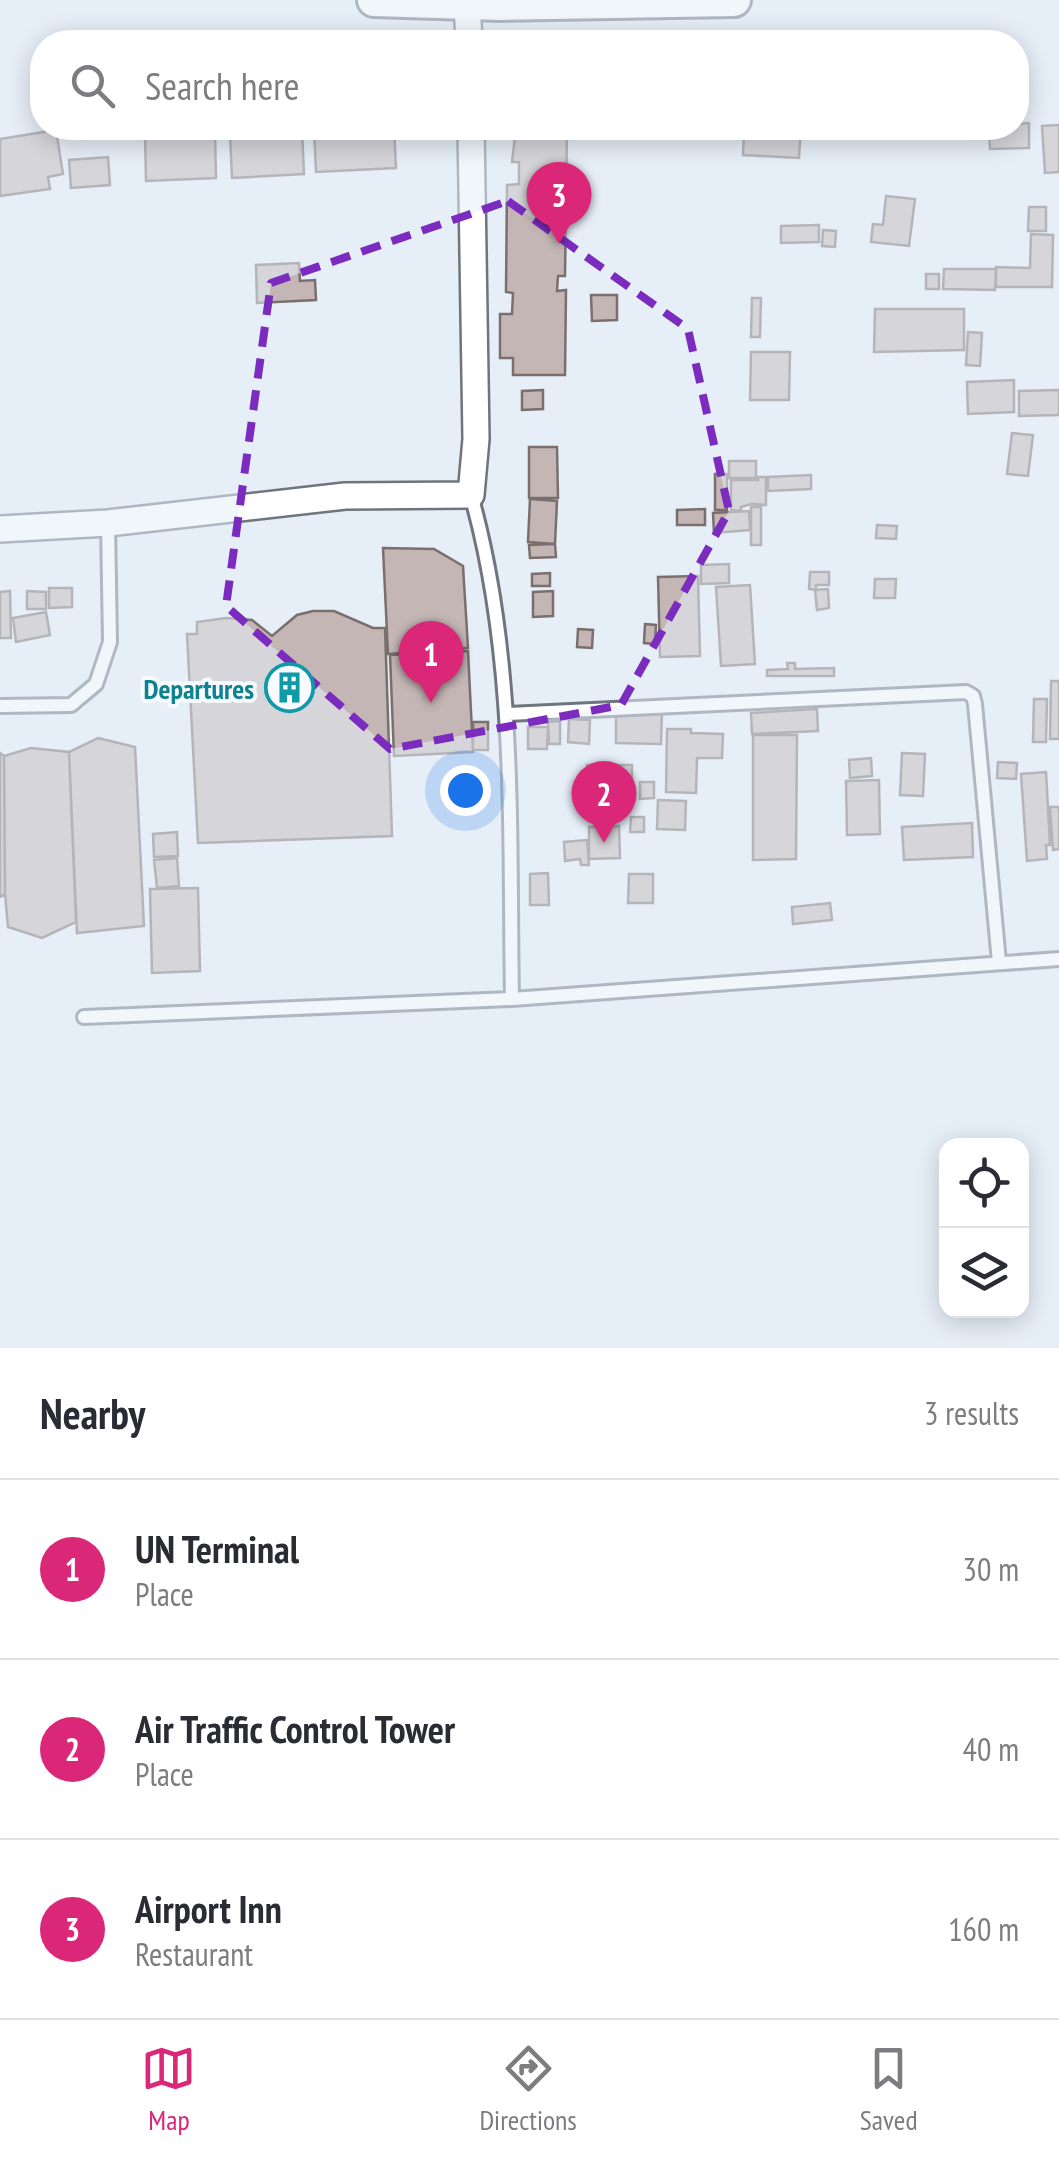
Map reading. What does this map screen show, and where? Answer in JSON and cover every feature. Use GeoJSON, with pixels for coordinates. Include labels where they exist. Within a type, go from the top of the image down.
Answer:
{"type":"FeatureCollection","features":[{"type":"Feature","properties":{"kind":"street"},"geometry":{"type":"LineString","coordinates":[[374,0],[734,0]]}},
{"type":"Feature","properties":{"kind":"street"},"geometry":{"type":"LineString","coordinates":[[475,30],[490,2]]}},
{"type":"Feature","properties":{"kind":"street"},"geometry":{"type":"LineString","coordinates":[[0,529],[108,522],[345,496],[472,495],[476,439],[471,140]]}},
{"type":"Feature","properties":{"kind":"lane"},"geometry":{"type":"LineString","coordinates":[[472,495],[491,590],[506,714],[512,999]]}},
{"type":"Feature","properties":{"kind":"lane"},"geometry":{"type":"LineString","coordinates":[[0,706],[71,705],[96,684],[110,642],[108,522]]}},
{"type":"Feature","properties":{"kind":"lane"},"geometry":{"type":"LineString","coordinates":[[506,714],[966,692],[973,696],[974,704],[999,962]]}},
{"type":"Feature","properties":{"kind":"lane"},"geometry":{"type":"LineString","coordinates":[[84,1017],[512,999],[1059,958]]}},
{"type":"Feature","properties":{"kind":"highlighted area"},"geometry":{"type":"Polygon","coordinates":[[[508,201],[688,329],[729,511],[621,705],[390,749],[226,606],[271,283],[508,201]]]}},
{"type":"Feature","properties":{"kind":"building"},"geometry":{"type":"Polygon","coordinates":[[[1059,125],[1059,172],[1045,173],[1042,126],[1059,125]]]}},
{"type":"Feature","properties":{"kind":"building"},"geometry":{"type":"Polygon","coordinates":[[[30,134],[30,140],[58,140],[63,174],[48,177],[50,189],[0,196],[0,139],[30,134]]]}},
{"type":"Feature","properties":{"kind":"building"},"geometry":{"type":"Polygon","coordinates":[[[145,140],[215,140],[216,178],[146,181],[145,140]]]}},
{"type":"Feature","properties":{"kind":"building"},"geometry":{"type":"Polygon","coordinates":[[[230,140],[302,140],[304,174],[232,178],[230,140]]]}},
{"type":"Feature","properties":{"kind":"building"},"geometry":{"type":"Polygon","coordinates":[[[315,140],[395,140],[396,168],[316,172],[315,140]]]}},
{"type":"Feature","properties":{"kind":"building"},"geometry":{"type":"Polygon","coordinates":[[[515,140],[567,140],[565,276],[558,276],[557,291],[566,290],[565,375],[513,375],[513,358],[500,358],[500,314],[512,314],[513,293],[506,292],[507,185],[519,184],[519,162],[512,162],[515,140]]]}},
{"type":"Feature","properties":{"kind":"building"},"geometry":{"type":"Polygon","coordinates":[[[744,140],[800,140],[799,158],[743,155],[744,140]]]}},
{"type":"Feature","properties":{"kind":"building"},"geometry":{"type":"Polygon","coordinates":[[[990,140],[1029,140],[1029,148],[990,149],[990,140]]]}},
{"type":"Feature","properties":{"kind":"building"},"geometry":{"type":"Polygon","coordinates":[[[108,157],[110,185],[71,188],[69,160],[108,157]]]}},
{"type":"Feature","properties":{"kind":"building"},"geometry":{"type":"Polygon","coordinates":[[[886,196],[915,199],[909,246],[871,242],[873,224],[883,225],[886,196]]]}},
{"type":"Feature","properties":{"kind":"building"},"geometry":{"type":"Polygon","coordinates":[[[1029,207],[1046,207],[1046,231],[1028,231],[1029,207]]]}},
{"type":"Feature","properties":{"kind":"building"},"geometry":{"type":"Polygon","coordinates":[[[819,225],[819,242],[781,243],[781,226],[819,225]]]}},
{"type":"Feature","properties":{"kind":"building"},"geometry":{"type":"Polygon","coordinates":[[[823,230],[836,231],[835,247],[822,246],[823,230]]]}},
{"type":"Feature","properties":{"kind":"building"},"geometry":{"type":"Polygon","coordinates":[[[1031,234],[1053,235],[1052,287],[996,287],[996,267],[1030,268],[1031,234]]]}},
{"type":"Feature","properties":{"kind":"building"},"geometry":{"type":"Polygon","coordinates":[[[299,263],[300,281],[315,280],[316,300],[257,303],[256,265],[299,263]]]}},
{"type":"Feature","properties":{"kind":"building"},"geometry":{"type":"Polygon","coordinates":[[[944,269],[996,269],[995,290],[943,289],[944,269]]]}},
{"type":"Feature","properties":{"kind":"building"},"geometry":{"type":"Polygon","coordinates":[[[926,274],[939,274],[939,289],[926,289],[926,274]]]}},
{"type":"Feature","properties":{"kind":"building"},"geometry":{"type":"Polygon","coordinates":[[[591,295],[617,295],[617,320],[592,321],[591,295]]]}},
{"type":"Feature","properties":{"kind":"building"},"geometry":{"type":"Polygon","coordinates":[[[752,298],[761,298],[760,337],[751,337],[752,298]]]}},
{"type":"Feature","properties":{"kind":"building"},"geometry":{"type":"Polygon","coordinates":[[[875,309],[964,309],[964,350],[874,352],[875,309]]]}},
{"type":"Feature","properties":{"kind":"building"},"geometry":{"type":"Polygon","coordinates":[[[968,332],[982,333],[980,366],[966,365],[968,332]]]}},
{"type":"Feature","properties":{"kind":"building"},"geometry":{"type":"Polygon","coordinates":[[[751,352],[790,352],[789,400],[750,400],[751,352]]]}},
{"type":"Feature","properties":{"kind":"building"},"geometry":{"type":"Polygon","coordinates":[[[1014,380],[1014,412],[968,414],[967,382],[1014,380]]]}},
{"type":"Feature","properties":{"kind":"building"},"geometry":{"type":"Polygon","coordinates":[[[543,390],[543,409],[522,410],[522,391],[543,390]]]}},
{"type":"Feature","properties":{"kind":"building"},"geometry":{"type":"Polygon","coordinates":[[[1059,390],[1059,415],[1019,416],[1019,391],[1059,390]]]}},
{"type":"Feature","properties":{"kind":"building"},"geometry":{"type":"Polygon","coordinates":[[[1012,433],[1033,435],[1028,476],[1007,474],[1012,433]]]}},
{"type":"Feature","properties":{"kind":"building"},"geometry":{"type":"Polygon","coordinates":[[[529,447],[557,447],[558,498],[529,498],[529,447]]]}},
{"type":"Feature","properties":{"kind":"building"},"geometry":{"type":"Polygon","coordinates":[[[729,461],[756,461],[756,478],[729,478],[729,461]]]}},
{"type":"Feature","properties":{"kind":"building"},"geometry":{"type":"Polygon","coordinates":[[[715,474],[727,474],[727,510],[715,510],[715,474]]]}},
{"type":"Feature","properties":{"kind":"building"},"geometry":{"type":"Polygon","coordinates":[[[811,475],[811,489],[768,491],[768,477],[811,475]]]}},
{"type":"Feature","properties":{"kind":"building"},"geometry":{"type":"Polygon","coordinates":[[[766,477],[766,505],[751,504],[741,507],[741,511],[731,510],[731,480],[766,477]]]}},
{"type":"Feature","properties":{"kind":"building"},"geometry":{"type":"Polygon","coordinates":[[[530,499],[557,501],[555,544],[528,542],[530,499]]]}},
{"type":"Feature","properties":{"kind":"building"},"geometry":{"type":"Polygon","coordinates":[[[751,507],[761,507],[761,545],[751,545],[751,507]]]}},
{"type":"Feature","properties":{"kind":"building"},"geometry":{"type":"Polygon","coordinates":[[[705,509],[705,525],[677,525],[677,510],[705,509]]]}},
{"type":"Feature","properties":{"kind":"building"},"geometry":{"type":"Polygon","coordinates":[[[749,511],[750,530],[714,533],[713,513],[749,511]]]}},
{"type":"Feature","properties":{"kind":"building"},"geometry":{"type":"Polygon","coordinates":[[[877,525],[897,526],[896,539],[876,538],[877,525]]]}},
{"type":"Feature","properties":{"kind":"building"},"geometry":{"type":"Polygon","coordinates":[[[555,544],[556,557],[530,558],[529,545],[555,544]]]}},
{"type":"Feature","properties":{"kind":"building"},"geometry":{"type":"Polygon","coordinates":[[[383,548],[434,549],[463,566],[468,648],[388,654],[383,548]]]}},
{"type":"Feature","properties":{"kind":"building"},"geometry":{"type":"Polygon","coordinates":[[[729,564],[729,583],[701,584],[701,565],[729,564]]]}},
{"type":"Feature","properties":{"kind":"building"},"geometry":{"type":"Polygon","coordinates":[[[810,572],[829,572],[829,585],[809,589],[810,572]]]}},
{"type":"Feature","properties":{"kind":"building"},"geometry":{"type":"Polygon","coordinates":[[[550,573],[550,586],[532,586],[532,574],[550,573]]]}},
{"type":"Feature","properties":{"kind":"building"},"geometry":{"type":"Polygon","coordinates":[[[698,576],[700,656],[660,657],[658,577],[698,576]]]}},
{"type":"Feature","properties":{"kind":"building"},"geometry":{"type":"Polygon","coordinates":[[[875,579],[896,579],[895,598],[874,598],[875,579]]]}},
{"type":"Feature","properties":{"kind":"building"},"geometry":{"type":"Polygon","coordinates":[[[750,585],[755,664],[721,666],[716,587],[750,585]]]}},
{"type":"Feature","properties":{"kind":"building"},"geometry":{"type":"Polygon","coordinates":[[[49,588],[72,588],[72,607],[49,608],[49,588]]]}},
{"type":"Feature","properties":{"kind":"building"},"geometry":{"type":"Polygon","coordinates":[[[828,589],[829,608],[817,610],[815,590],[828,589]]]}},
{"type":"Feature","properties":{"kind":"building"},"geometry":{"type":"Polygon","coordinates":[[[10,591],[11,638],[0,638],[0,592],[10,591]]]}},
{"type":"Feature","properties":{"kind":"building"},"geometry":{"type":"Polygon","coordinates":[[[27,591],[46,592],[46,609],[27,609],[27,591]]]}},
{"type":"Feature","properties":{"kind":"building"},"geometry":{"type":"Polygon","coordinates":[[[553,591],[553,616],[533,617],[533,592],[553,591]]]}},
{"type":"Feature","properties":{"kind":"building","name":"Departures"},"geometry":{"type":"Polygon","coordinates":[[[334,611],[373,628],[385,628],[392,836],[198,843],[187,634],[197,634],[197,622],[226,618],[252,620],[272,636],[297,615],[334,611]]]}},
{"type":"Feature","properties":{"kind":"building"},"geometry":{"type":"Polygon","coordinates":[[[46,612],[50,635],[16,642],[13,618],[46,612]]]}},
{"type":"Feature","properties":{"kind":"building"},"geometry":{"type":"Polygon","coordinates":[[[645,624],[656,625],[655,644],[644,643],[645,624]]]}},
{"type":"Feature","properties":{"kind":"building"},"geometry":{"type":"Polygon","coordinates":[[[578,629],[593,630],[592,648],[577,647],[578,629]]]}},
{"type":"Feature","properties":{"kind":"building"},"geometry":{"type":"Polygon","coordinates":[[[468,651],[473,752],[394,756],[390,655],[468,651]]]}},
{"type":"Feature","properties":{"kind":"building"},"geometry":{"type":"Polygon","coordinates":[[[787,663],[795,663],[795,669],[834,668],[834,676],[767,676],[767,670],[788,669],[787,663]]]}},
{"type":"Feature","properties":{"kind":"building"},"geometry":{"type":"Polygon","coordinates":[[[1051,681],[1059,681],[1059,739],[1050,739],[1051,681]]]}},
{"type":"Feature","properties":{"kind":"building"},"geometry":{"type":"Polygon","coordinates":[[[1034,699],[1047,699],[1046,742],[1033,742],[1034,699]]]}},
{"type":"Feature","properties":{"kind":"building"},"geometry":{"type":"Polygon","coordinates":[[[817,709],[818,731],[752,734],[751,713],[817,709]]]}},
{"type":"Feature","properties":{"kind":"building"},"geometry":{"type":"Polygon","coordinates":[[[616,712],[662,712],[661,744],[616,743],[616,712]]]}},
{"type":"Feature","properties":{"kind":"building"},"geometry":{"type":"Polygon","coordinates":[[[569,719],[590,720],[589,744],[568,742],[569,719]]]}},
{"type":"Feature","properties":{"kind":"building"},"geometry":{"type":"Polygon","coordinates":[[[560,721],[560,744],[549,744],[548,722],[560,721]]]}},
{"type":"Feature","properties":{"kind":"building"},"geometry":{"type":"Polygon","coordinates":[[[473,722],[488,722],[488,750],[473,750],[473,722]]]}},
{"type":"Feature","properties":{"kind":"building"},"geometry":{"type":"Polygon","coordinates":[[[528,727],[548,727],[547,749],[528,749],[528,727]]]}},
{"type":"Feature","properties":{"kind":"building"},"geometry":{"type":"Polygon","coordinates":[[[667,729],[723,734],[722,758],[697,758],[696,793],[666,792],[667,729]]]}},
{"type":"Feature","properties":{"kind":"building"},"geometry":{"type":"Polygon","coordinates":[[[753,735],[797,735],[796,859],[753,860],[753,735]]]}},
{"type":"Feature","properties":{"kind":"building"},"geometry":{"type":"Polygon","coordinates":[[[98,738],[135,747],[144,926],[77,933],[69,752],[98,738]]]}},
{"type":"Feature","properties":{"kind":"building"},"geometry":{"type":"Polygon","coordinates":[[[31,748],[69,752],[76,922],[42,938],[8,927],[5,894],[4,756],[31,748]]]}},
{"type":"Feature","properties":{"kind":"building"},"geometry":{"type":"Polygon","coordinates":[[[0,753],[4,756],[5,894],[0,897],[0,753]]]}},
{"type":"Feature","properties":{"kind":"building"},"geometry":{"type":"Polygon","coordinates":[[[902,753],[925,754],[923,796],[900,795],[902,753]]]}},
{"type":"Feature","properties":{"kind":"building"},"geometry":{"type":"Polygon","coordinates":[[[871,758],[872,776],[850,778],[849,760],[871,758]]]}},
{"type":"Feature","properties":{"kind":"building"},"geometry":{"type":"Polygon","coordinates":[[[998,762],[1017,763],[1016,779],[997,778],[998,762]]]}},
{"type":"Feature","properties":{"kind":"building"},"geometry":{"type":"Polygon","coordinates":[[[587,765],[632,765],[632,794],[587,795],[587,765]]]}},
{"type":"Feature","properties":{"kind":"building"},"geometry":{"type":"Polygon","coordinates":[[[1046,772],[1050,845],[1046,845],[1047,859],[1027,861],[1021,774],[1046,772]]]}},
{"type":"Feature","properties":{"kind":"building"},"geometry":{"type":"Polygon","coordinates":[[[879,780],[880,834],[847,835],[846,781],[879,780]]]}},
{"type":"Feature","properties":{"kind":"building"},"geometry":{"type":"Polygon","coordinates":[[[640,782],[654,782],[654,798],[640,799],[640,782]]]}},
{"type":"Feature","properties":{"kind":"building"},"geometry":{"type":"Polygon","coordinates":[[[658,800],[686,801],[685,830],[657,829],[658,800]]]}},
{"type":"Feature","properties":{"kind":"building"},"geometry":{"type":"Polygon","coordinates":[[[1050,807],[1059,807],[1059,849],[1053,850],[1050,807]]]}},
{"type":"Feature","properties":{"kind":"building"},"geometry":{"type":"Polygon","coordinates":[[[631,817],[644,817],[644,832],[630,832],[631,817]]]}},
{"type":"Feature","properties":{"kind":"building"},"geometry":{"type":"Polygon","coordinates":[[[972,823],[973,857],[904,860],[902,827],[972,823]]]}},
{"type":"Feature","properties":{"kind":"building"},"geometry":{"type":"Polygon","coordinates":[[[619,826],[620,858],[589,859],[589,827],[619,826]]]}},
{"type":"Feature","properties":{"kind":"building"},"geometry":{"type":"Polygon","coordinates":[[[177,832],[178,856],[154,857],[153,834],[177,832]]]}},
{"type":"Feature","properties":{"kind":"building"},"geometry":{"type":"Polygon","coordinates":[[[587,840],[589,865],[581,865],[580,859],[565,861],[564,842],[587,840]]]}},
{"type":"Feature","properties":{"kind":"building"},"geometry":{"type":"Polygon","coordinates":[[[177,858],[179,886],[157,888],[154,860],[177,858]]]}},
{"type":"Feature","properties":{"kind":"building"},"geometry":{"type":"Polygon","coordinates":[[[548,873],[549,905],[530,905],[530,874],[548,873]]]}},
{"type":"Feature","properties":{"kind":"building"},"geometry":{"type":"Polygon","coordinates":[[[629,874],[653,874],[653,903],[628,903],[629,874]]]}},
{"type":"Feature","properties":{"kind":"building"},"geometry":{"type":"Polygon","coordinates":[[[198,888],[200,971],[152,973],[150,889],[198,888]]]}},
{"type":"Feature","properties":{"kind":"building"},"geometry":{"type":"Polygon","coordinates":[[[830,903],[832,920],[793,924],[792,907],[830,903]]]}},
{"type":"Feature","properties":{"kind":"place","name":"Airport Inn"},"geometry":{"type":"Point","coordinates":[559,244]}},
{"type":"Feature","properties":{"kind":"place","name":"Departures"},"geometry":{"type":"Point","coordinates":[289,688]}},
{"type":"Feature","properties":{"kind":"place","name":"UN Terminal"},"geometry":{"type":"Point","coordinates":[431,703]}},
{"type":"Feature","properties":{"kind":"place","name":"Air Traffic Control Tower"},"geometry":{"type":"Point","coordinates":[604,843]}}]}
